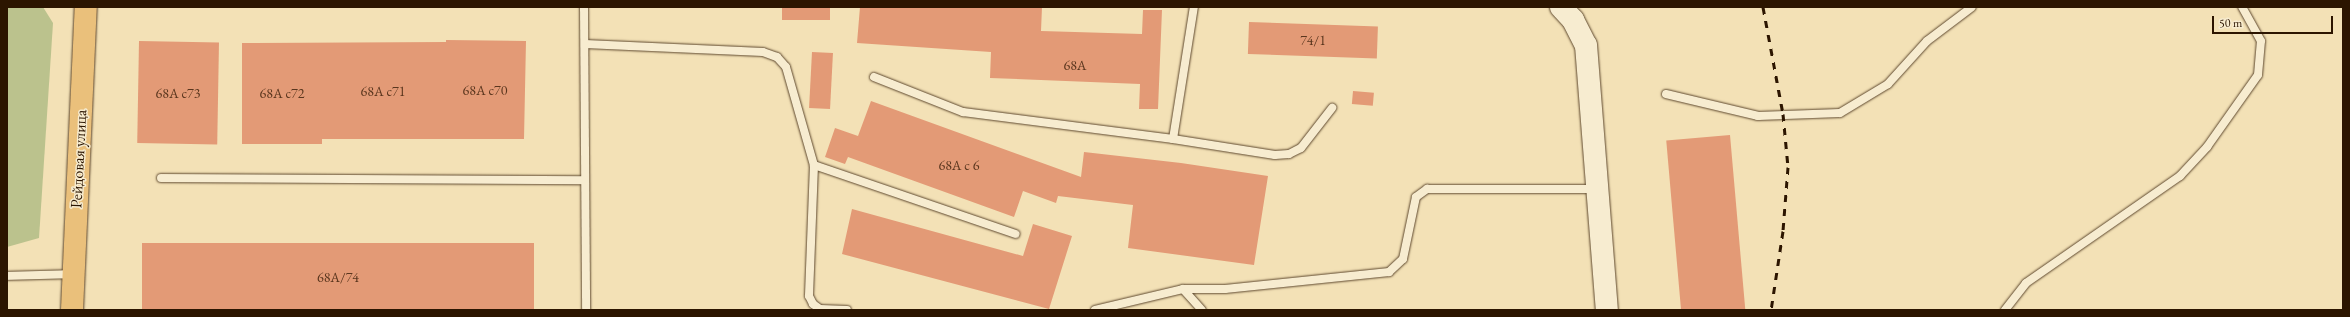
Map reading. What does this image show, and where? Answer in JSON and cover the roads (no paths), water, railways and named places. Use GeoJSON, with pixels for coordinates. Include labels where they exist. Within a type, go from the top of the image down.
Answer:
{"type":"FeatureCollection","features":[{"type":"Feature","properties":{"kind":"main road","name":"Рейдовая улица"},"geometry":{"type":"LineString","coordinates":[[72,310],[86,7]]}},
{"type":"Feature","properties":{"kind":"main road"},"geometry":{"type":"LineString","coordinates":[[1561,7],[1574,20],[1586,45],[1607,310]]}},
{"type":"Feature","properties":{"kind":"lane"},"geometry":{"type":"LineString","coordinates":[[584,7],[586,310]]}},
{"type":"Feature","properties":{"kind":"lane"},"geometry":{"type":"LineString","coordinates":[[1173,139],[1194,7]]}},
{"type":"Feature","properties":{"kind":"lane"},"geometry":{"type":"LineString","coordinates":[[1666,94],[1758,116],[1840,113],[1888,84],[1927,41],[1972,7]]}},
{"type":"Feature","properties":{"kind":"lane"},"geometry":{"type":"LineString","coordinates":[[2005,310],[2026,283],[2180,176],[2208,147],[2258,75],[2261,41],[2242,7]]}},
{"type":"Feature","properties":{"kind":"lane"},"geometry":{"type":"LineString","coordinates":[[585,44],[763,52],[778,57],[786,67],[814,165],[809,296],[813,304],[820,309],[847,310]]}},
{"type":"Feature","properties":{"kind":"lane"},"geometry":{"type":"LineString","coordinates":[[874,76],[963,112],[1173,139],[1275,155],[1290,154],[1301,148],[1332,108]]}},
{"type":"Feature","properties":{"kind":"lane"},"geometry":{"type":"LineString","coordinates":[[814,165],[1015,234]]}},
{"type":"Feature","properties":{"kind":"lane"},"geometry":{"type":"LineString","coordinates":[[161,178],[585,180]]}},
{"type":"Feature","properties":{"kind":"lane"},"geometry":{"type":"LineString","coordinates":[[1095,310],[1183,288],[1225,288],[1389,272],[1403,259],[1416,197],[1427,189],[1597,189]]}},
{"type":"Feature","properties":{"kind":"lane"},"geometry":{"type":"LineString","coordinates":[[7,276],[74,274]]}},
{"type":"Feature","properties":{"kind":"lane"},"geometry":{"type":"LineString","coordinates":[[1183,288],[1202,310]]}},
{"type":"Feature","properties":{"kind":"railway"},"geometry":{"type":"LineString","coordinates":[[1763,7],[1783,114],[1788,167],[1783,231],[1771,310]]}}]}
